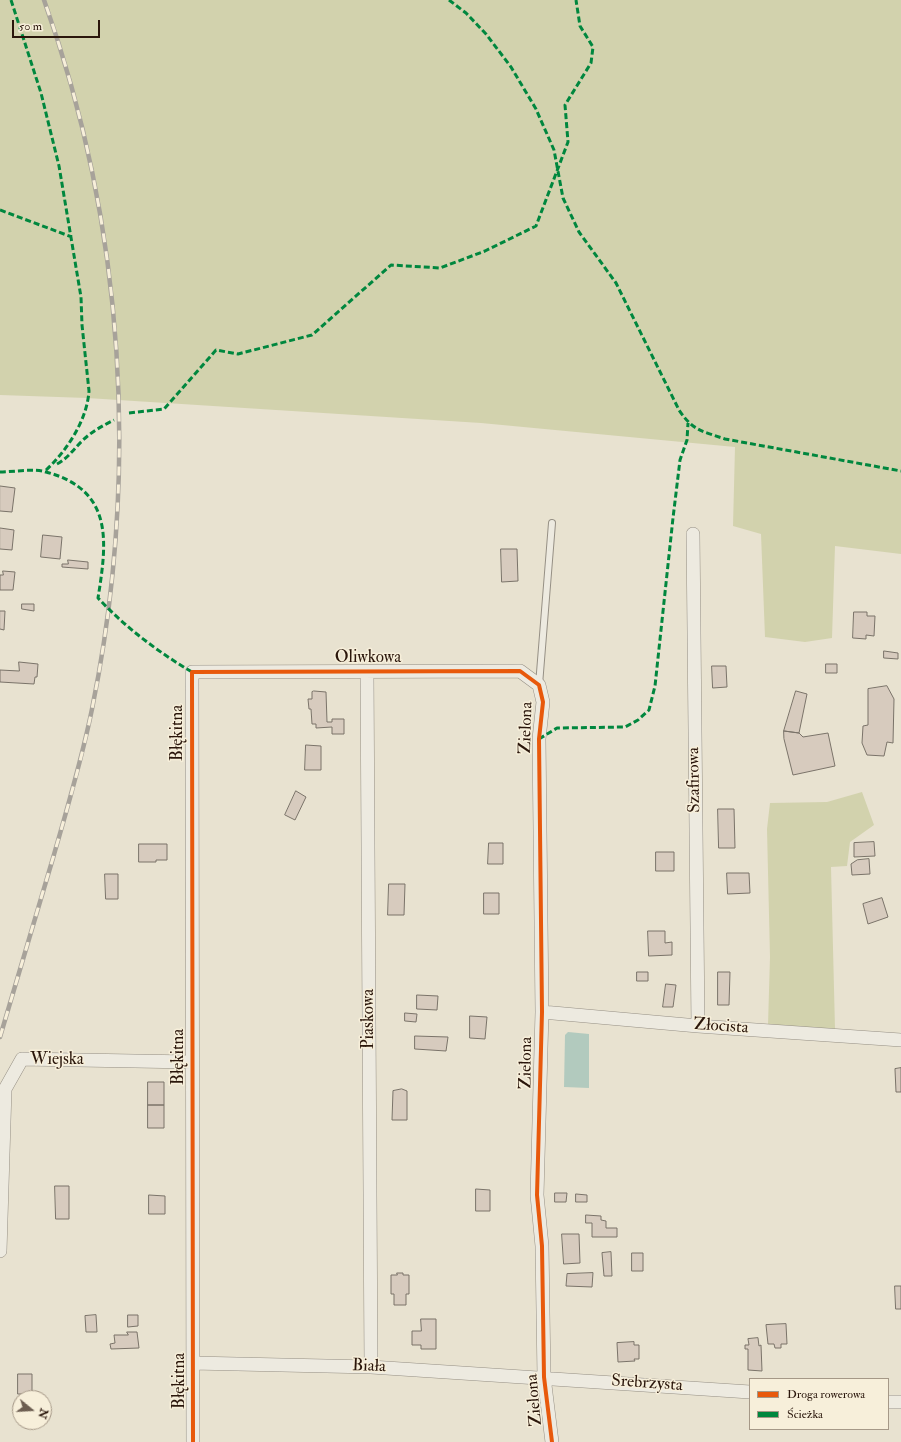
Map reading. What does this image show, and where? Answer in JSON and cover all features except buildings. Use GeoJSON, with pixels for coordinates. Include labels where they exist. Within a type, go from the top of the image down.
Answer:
{"type":"FeatureCollection","features":[{"type":"Feature","properties":{"kind":"street","name":"Szafirowa"},"geometry":{"type":"LineString","coordinates":[[693,534],[698,1026]]}},
{"type":"Feature","properties":{"kind":"street","name":"Oliwkowa"},"geometry":{"type":"LineString","coordinates":[[192,672],[520,671],[539,685]]}},
{"type":"Feature","properties":{"kind":"street","name":"Błękitna"},"geometry":{"type":"LineString","coordinates":[[192,672],[193,959],[191,1062],[193,1442]]}},
{"type":"Feature","properties":{"kind":"street","name":"Piaskowa"},"geometry":{"type":"LineString","coordinates":[[367,672],[372,1367]]}},
{"type":"Feature","properties":{"kind":"street","name":"Zielona"},"geometry":{"type":"LineString","coordinates":[[539,685],[543,702],[539,739],[542,1012],[537,1195],[542,1246],[544,1377],[552,1442]]}},
{"type":"Feature","properties":{"kind":"street","name":"Złocista"},"geometry":{"type":"LineString","coordinates":[[542,1012],[698,1026],[901,1040]]}},
{"type":"Feature","properties":{"kind":"street","name":"Wiejska"},"geometry":{"type":"LineString","coordinates":[[0,1251],[4,1089],[22,1059],[191,1062]]}},
{"type":"Feature","properties":{"kind":"street","name":"Biała"},"geometry":{"type":"LineString","coordinates":[[193,1363],[372,1367],[544,1377]]}},
{"type":"Feature","properties":{"kind":"street","name":"Srebrzysta"},"geometry":{"type":"LineString","coordinates":[[544,1377],[749,1392]]}},
{"type":"Feature","properties":{"kind":"street"},"geometry":{"type":"LineString","coordinates":[[889,1402],[901,1402]]}},
{"type":"Feature","properties":{"kind":"lane","name":"Zielona"},"geometry":{"type":"LineString","coordinates":[[539,685],[552,523]]}},
{"type":"Feature","properties":{"kind":"green space"},"geometry":{"type":"Polygon","coordinates":[[[0,0],[901,0],[901,554],[835,546],[832,638],[805,642],[765,637],[761,534],[733,526],[735,447],[481,423],[87,398],[0,395],[0,0]]]}},
{"type":"Feature","properties":{"kind":"green space"},"geometry":{"type":"Polygon","coordinates":[[[862,792],[874,825],[850,842],[847,866],[831,867],[835,1029],[768,1025],[770,957],[767,829],[770,803],[827,802],[862,792]]]}},
{"type":"Feature","properties":{"kind":"shaded area"},"geometry":{"type":"Polygon","coordinates":[[[568,1032],[589,1034],[589,1088],[564,1087],[565,1035],[568,1032]]]}},
{"type":"Feature","properties":{"kind":"railway"},"geometry":{"type":"LineString","coordinates":[[0,1037],[64,821],[88,728],[107,620],[116,531],[119,441],[116,351],[107,262],[92,173],[71,86],[44,0]]}},
{"type":"Feature","properties":{"kind":"marked path"},"geometry":{"type":"LineString","coordinates":[[11,0],[41,93],[59,166],[81,297],[82,325],[89,391],[84,413],[74,435],[60,455],[45,471]]}},
{"type":"Feature","properties":{"kind":"marked path"},"geometry":{"type":"LineString","coordinates":[[449,0],[466,13],[486,34],[511,67],[536,109],[554,150],[563,198],[579,232],[616,283],[679,410],[684,417],[704,432],[725,439],[901,471]]}},
{"type":"Feature","properties":{"kind":"marked path"},"geometry":{"type":"LineString","coordinates":[[129,413],[164,409],[216,350],[238,354],[312,335],[391,265],[440,268],[485,251],[536,226],[568,142],[565,105],[591,63],[593,47],[580,26],[576,0]]}},
{"type":"Feature","properties":{"kind":"marked path"},"geometry":{"type":"LineString","coordinates":[[0,210],[72,237]]}},
{"type":"Feature","properties":{"kind":"marked path"},"geometry":{"type":"LineString","coordinates":[[57,464],[61,462],[89,435],[114,420]]}},
{"type":"Feature","properties":{"kind":"marked path"},"geometry":{"type":"LineString","coordinates":[[539,739],[557,728],[625,727],[638,720],[649,710],[655,686],[680,460],[687,440],[688,423]]}},
{"type":"Feature","properties":{"kind":"marked path"},"geometry":{"type":"LineString","coordinates":[[0,472],[29,470],[46,472],[68,480],[84,491],[95,505],[101,521],[103,557],[98,598],[108,609],[142,638],[192,672]]}},
{"type":"Feature","properties":{"kind":"cycle path"},"geometry":{"type":"LineString","coordinates":[[193,1442],[192,672],[520,671],[539,685],[543,702],[539,739],[542,1012],[537,1195],[542,1246],[544,1377],[552,1442]]}}]}
